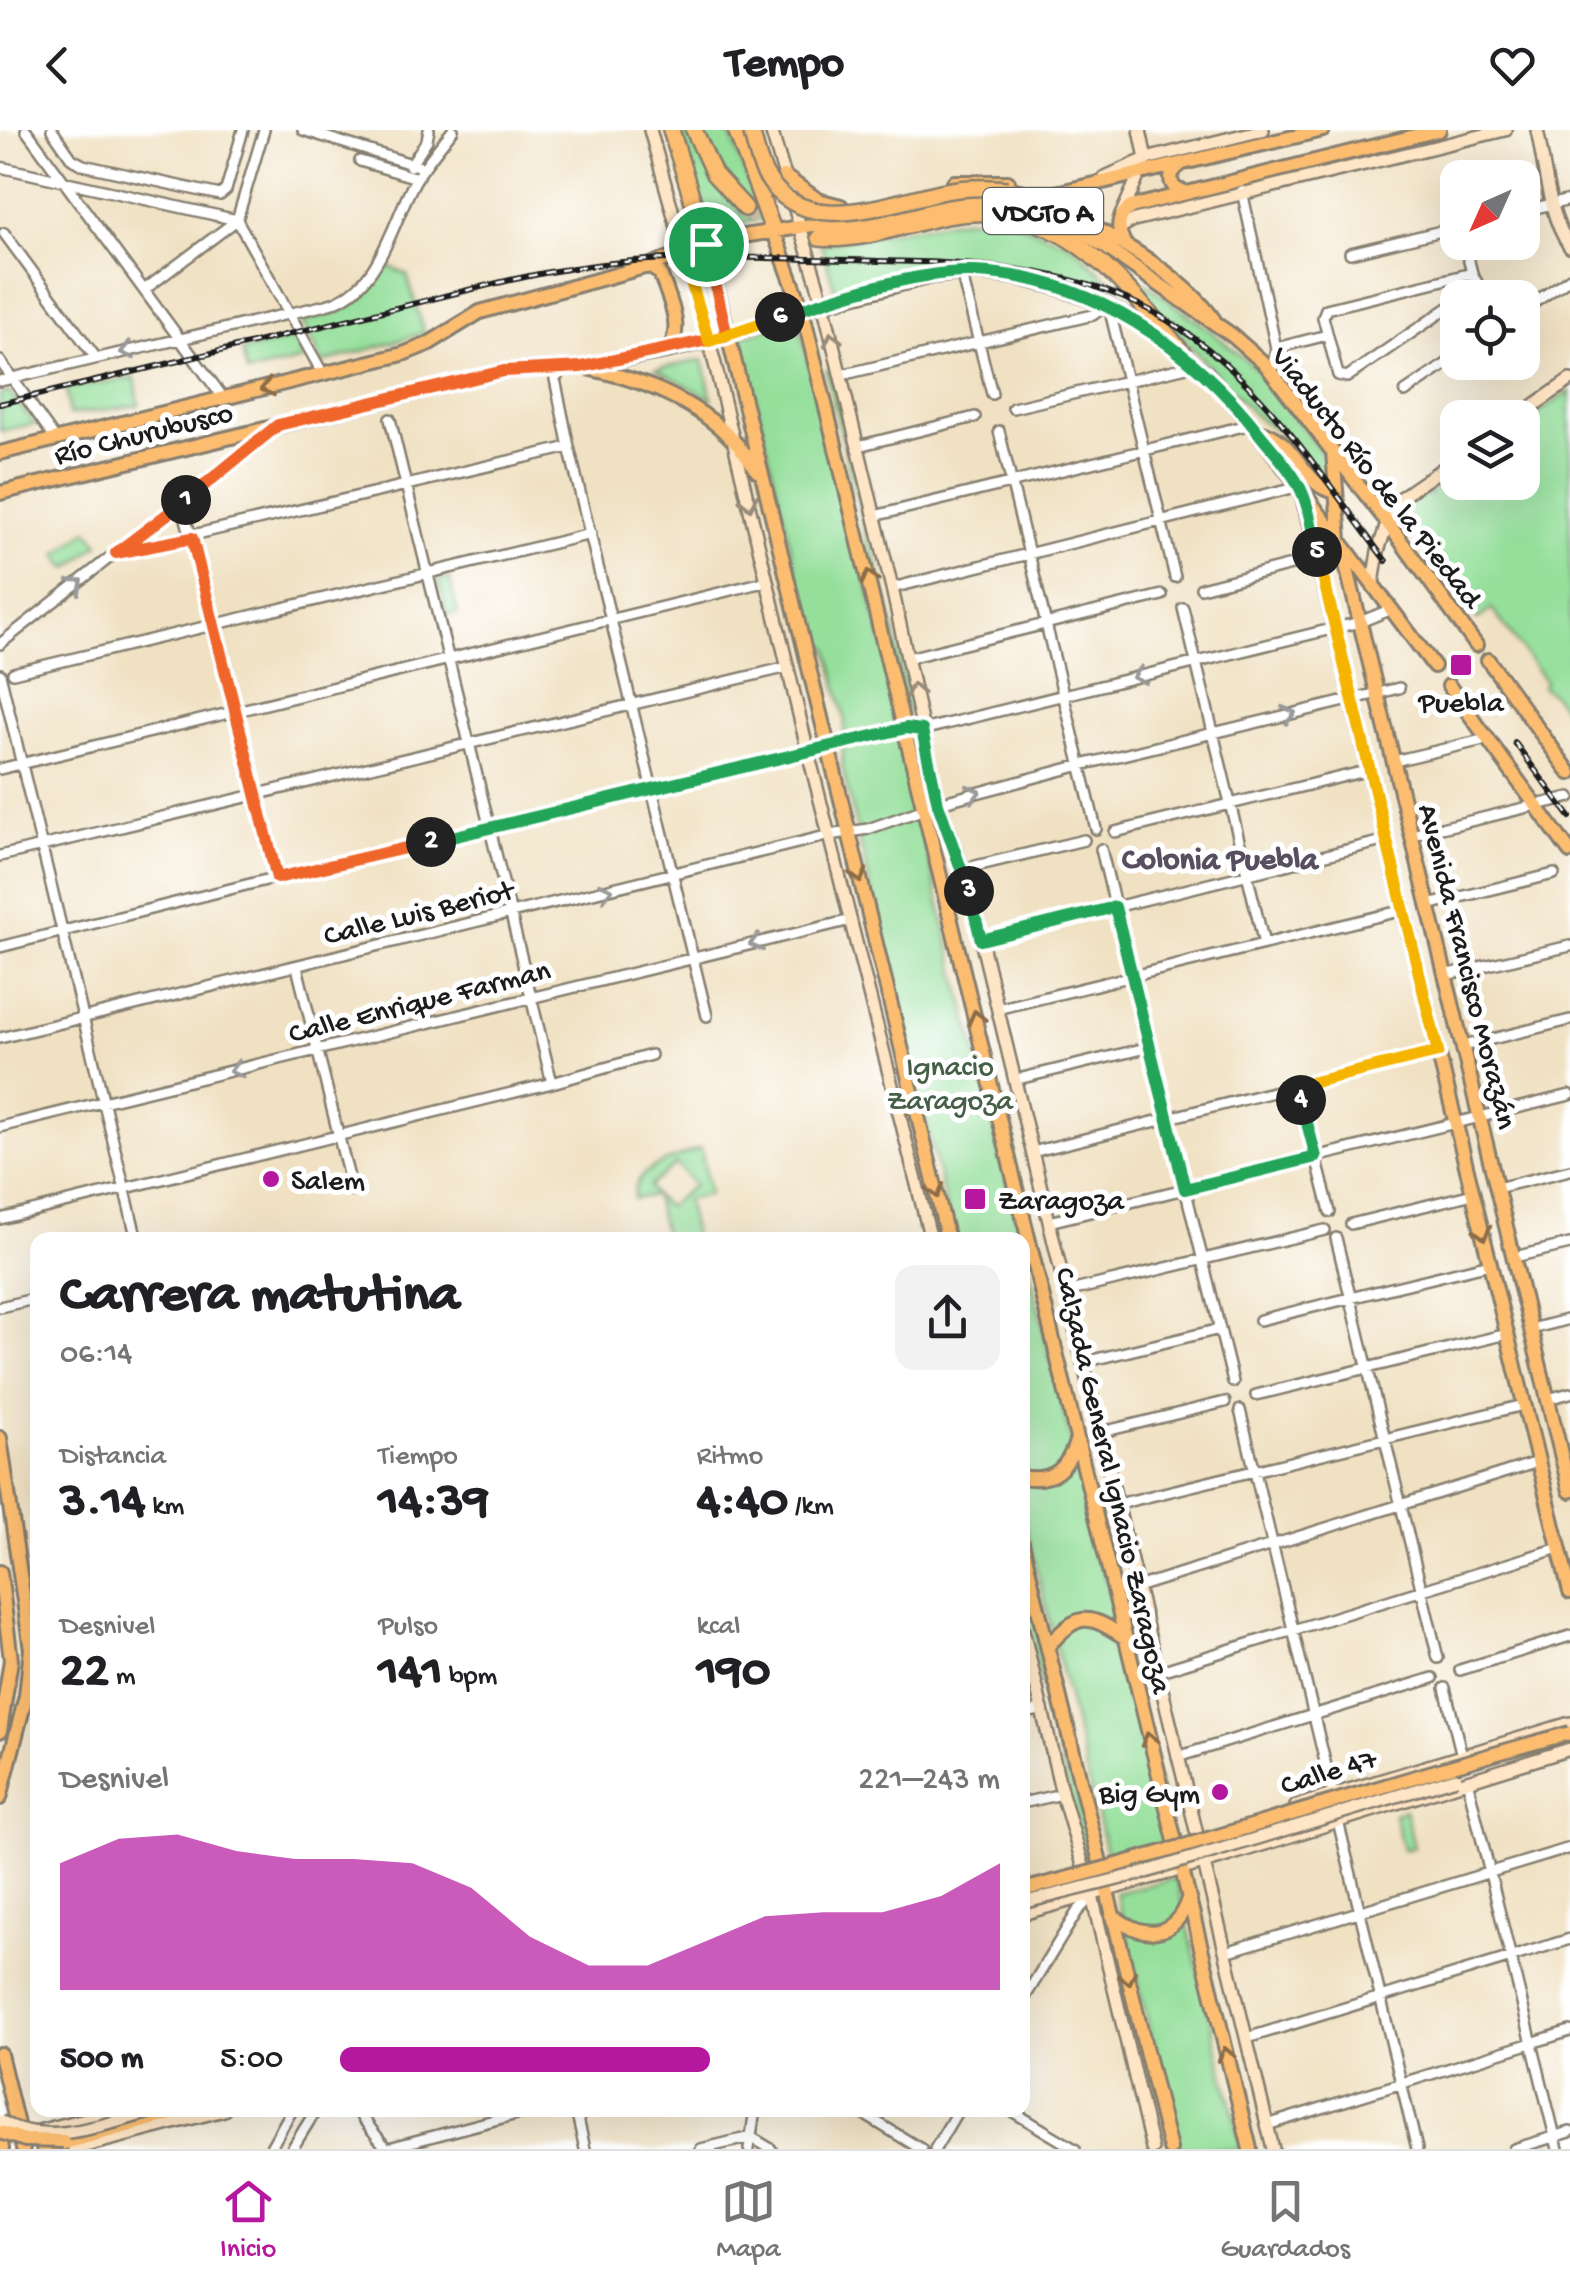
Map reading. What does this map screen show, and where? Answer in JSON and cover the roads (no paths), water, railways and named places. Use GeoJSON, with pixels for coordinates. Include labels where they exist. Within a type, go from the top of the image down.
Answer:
{"type":"FeatureCollection","features":[{"type":"Feature","properties":{"kind":"highway"},"geometry":{"type":"LineString","coordinates":[[694,130],[714,174],[745,208]]}},
{"type":"Feature","properties":{"kind":"highway","name":"Calzada General Ignacio Zaragoza"},"geometry":{"type":"LineString","coordinates":[[736,130],[774,230]]}},
{"type":"Feature","properties":{"kind":"highway"},"geometry":{"type":"LineString","coordinates":[[750,130],[760,162],[774,187],[796,203],[815,210],[850,213],[958,189],[1007,189],[1039,198]]}},
{"type":"Feature","properties":{"kind":"highway"},"geometry":{"type":"LineString","coordinates":[[672,135],[706,244]]}},
{"type":"Feature","properties":{"kind":"highway"},"geometry":{"type":"LineString","coordinates":[[819,238],[859,236],[972,214],[1000,214],[1037,222],[1069,238],[1099,260],[1191,360]]}},
{"type":"Feature","properties":{"kind":"main road"},"geometry":{"type":"LineString","coordinates":[[650,130],[735,442],[808,752],[929,1232]]}},
{"type":"Feature","properties":{"kind":"main road","name":"Calzada General Ignacio Zaragoza"},"geometry":{"type":"LineString","coordinates":[[771,130],[841,374],[908,658],[932,806],[963,869],[1273,2149]]}},
{"type":"Feature","properties":{"kind":"main road"},"geometry":{"type":"LineString","coordinates":[[1126,247],[1119,228],[1122,213],[1146,159],[1140,130]]}},
{"type":"Feature","properties":{"kind":"main road"},"geometry":{"type":"LineString","coordinates":[[1083,187],[1146,159],[1263,130]]}},
{"type":"Feature","properties":{"kind":"main road"},"geometry":{"type":"LineString","coordinates":[[1039,198],[1323,130]]}},
{"type":"Feature","properties":{"kind":"main road"},"geometry":{"type":"LineString","coordinates":[[1122,213],[1185,192],[1439,130]]}},
{"type":"Feature","properties":{"kind":"main road"},"geometry":{"type":"LineString","coordinates":[[1119,228],[1134,220],[1505,130]]}},
{"type":"Feature","properties":{"kind":"main road"},"geometry":{"type":"LineString","coordinates":[[1537,130],[1554,204],[1570,247]]}},
{"type":"Feature","properties":{"kind":"main road"},"geometry":{"type":"LineString","coordinates":[[1180,165],[1171,180],[1176,189],[1185,192]]}},
{"type":"Feature","properties":{"kind":"main road"},"geometry":{"type":"LineString","coordinates":[[1295,165],[1298,180]]}},
{"type":"Feature","properties":{"kind":"main road"},"geometry":{"type":"LineString","coordinates":[[784,176],[818,200],[840,206]]}},
{"type":"Feature","properties":{"kind":"main road"},"geometry":{"type":"LineString","coordinates":[[800,227],[818,214],[840,206],[970,180],[1013,183],[1073,212],[1126,247],[1193,294],[1218,326]]}},
{"type":"Feature","properties":{"kind":"main road","name":"Viaducto Río de la Piedad"},"geometry":{"type":"LineString","coordinates":[[800,227],[853,226],[965,202],[1021,205],[1077,228],[1218,326],[1272,371],[1476,645]]}},
{"type":"Feature","properties":{"kind":"main road","name":"Río Churubusco"},"geometry":{"type":"LineString","coordinates":[[0,453],[416,350],[480,312],[648,266],[706,244],[800,227]]}},
{"type":"Feature","properties":{"kind":"main road","name":"Calzada General Ignacio Zaragoza"},"geometry":{"type":"LineString","coordinates":[[774,230],[802,308],[906,728],[932,806],[1124,1637],[1250,2149]]}},
{"type":"Feature","properties":{"kind":"main road"},"geometry":{"type":"LineString","coordinates":[[706,244],[946,1232]]}},
{"type":"Feature","properties":{"kind":"main road"},"geometry":{"type":"LineString","coordinates":[[648,266],[660,273],[676,324],[675,342],[667,351]]}},
{"type":"Feature","properties":{"kind":"main road","name":"VDCTO A"},"geometry":{"type":"LineString","coordinates":[[823,303],[912,280],[962,272],[1036,281],[1108,306],[1143,324],[1191,360],[1255,427],[1434,666]]}},
{"type":"Feature","properties":{"kind":"main road","name":"Río Churubusco"},"geometry":{"type":"LineString","coordinates":[[0,493],[504,371],[581,367],[667,351],[727,336],[823,303]]}},
{"type":"Feature","properties":{"kind":"main road"},"geometry":{"type":"LineString","coordinates":[[581,367],[639,380],[674,396],[735,442],[763,482]]}},
{"type":"Feature","properties":{"kind":"main road"},"geometry":{"type":"LineString","coordinates":[[1540,401],[1570,380]]}},
{"type":"Feature","properties":{"kind":"main road"},"geometry":{"type":"LineString","coordinates":[[1255,427],[1276,436],[1320,486],[1335,491]]}},
{"type":"Feature","properties":{"kind":"main road","name":"Avenida Francisco Morazán"},"geometry":{"type":"LineString","coordinates":[[1333,450],[1340,540],[1548,1399],[1566,1454],[1570,1491]]}},
{"type":"Feature","properties":{"kind":"main road"},"geometry":{"type":"LineString","coordinates":[[1373,584],[1394,502],[1440,470]]}},
{"type":"Feature","properties":{"kind":"main road","name":"Avenida Francisco Morazán"},"geometry":{"type":"LineString","coordinates":[[1300,486],[1570,1592]]}},
{"type":"Feature","properties":{"kind":"main road"},"geometry":{"type":"LineString","coordinates":[[1488,660],[1570,773]]}},
{"type":"Feature","properties":{"kind":"main road"},"geometry":{"type":"LineString","coordinates":[[1448,686],[1570,852]]}},
{"type":"Feature","properties":{"kind":"main road"},"geometry":{"type":"LineString","coordinates":[[896,1096],[909,1081]]}},
{"type":"Feature","properties":{"kind":"main road"},"geometry":{"type":"LineString","coordinates":[[896,1096],[916,1110]]}},
{"type":"Feature","properties":{"kind":"main road"},"geometry":{"type":"LineString","coordinates":[[1030,1478],[1042,1479],[1059,1472],[1067,1465],[1078,1437]]}},
{"type":"Feature","properties":{"kind":"main road"},"geometry":{"type":"LineString","coordinates":[[0,1438],[28,1618],[30,1665],[23,1712],[0,1798]]}},
{"type":"Feature","properties":{"kind":"main road"},"geometry":{"type":"LineString","coordinates":[[0,1572],[11,1660],[0,1731]]}},
{"type":"Feature","properties":{"kind":"main road"},"geometry":{"type":"LineString","coordinates":[[1030,1575],[1101,1865],[1099,1894],[1152,2149]]}},
{"type":"Feature","properties":{"kind":"main road"},"geometry":{"type":"LineString","coordinates":[[1048,1646],[1062,1630],[1079,1620],[1096,1620],[1124,1637]]}},
{"type":"Feature","properties":{"kind":"main road"},"geometry":{"type":"LineString","coordinates":[[1030,1654],[1082,1870],[1112,1915],[1170,2149]]}},
{"type":"Feature","properties":{"kind":"main road","name":"Calle 47"},"geometry":{"type":"LineString","coordinates":[[1030,1884],[1174,1845],[1570,1723]]}},
{"type":"Feature","properties":{"kind":"main road"},"geometry":{"type":"LineString","coordinates":[[1030,1885],[1143,1860],[1472,1759],[1570,1733]]}},
{"type":"Feature","properties":{"kind":"main road","name":"Calle 47"},"geometry":{"type":"LineString","coordinates":[[1030,1912],[1181,1870],[1462,1779],[1570,1749]]}},
{"type":"Feature","properties":{"kind":"main road"},"geometry":{"type":"LineString","coordinates":[[1030,1902],[1462,1779]]}},
{"type":"Feature","properties":{"kind":"main road"},"geometry":{"type":"LineString","coordinates":[[1233,1826],[1225,1832],[1224,1842],[1241,1851]]}},
{"type":"Feature","properties":{"kind":"main road"},"geometry":{"type":"LineString","coordinates":[[1045,1879],[1058,1891],[1053,1906]]}},
{"type":"Feature","properties":{"kind":"main road"},"geometry":{"type":"LineString","coordinates":[[1112,1915],[1126,1926],[1146,1933],[1163,1930],[1176,1921],[1188,1900]]}},
{"type":"Feature","properties":{"kind":"main road"},"geometry":{"type":"LineString","coordinates":[[0,2054],[22,2142],[99,2117]]}},
{"type":"Feature","properties":{"kind":"main road"},"geometry":{"type":"LineString","coordinates":[[0,2121],[16,2130],[44,2136],[127,2117]]}},
{"type":"Feature","properties":{"kind":"main road"},"geometry":{"type":"LineString","coordinates":[[0,2132],[25,2140],[68,2145],[162,2117]]}},
{"type":"Feature","properties":{"kind":"main road"},"geometry":{"type":"LineString","coordinates":[[42,2149],[193,2117]]}},
{"type":"Feature","properties":{"kind":"main road"},"geometry":{"type":"LineString","coordinates":[[0,2140],[2,2149]]}},
{"type":"Feature","properties":{"kind":"street"},"geometry":{"type":"LineString","coordinates":[[26,130],[224,399]]}},
{"type":"Feature","properties":{"kind":"street"},"geometry":{"type":"LineString","coordinates":[[52,130],[77,163],[220,196],[225,193],[242,130]]}},
{"type":"Feature","properties":{"kind":"street"},"geometry":{"type":"LineString","coordinates":[[144,290],[237,220],[264,130]]}},
{"type":"Feature","properties":{"kind":"street"},"geometry":{"type":"LineString","coordinates":[[303,130],[424,168]]}},
{"type":"Feature","properties":{"kind":"street"},"geometry":{"type":"LineString","coordinates":[[402,176],[430,130]]}},
{"type":"Feature","properties":{"kind":"street"},"geometry":{"type":"LineString","coordinates":[[0,382],[340,301],[359,288],[370,274],[417,178],[454,130]]}},
{"type":"Feature","properties":{"kind":"street"},"geometry":{"type":"LineString","coordinates":[[360,161],[417,178]]}},
{"type":"Feature","properties":{"kind":"street"},"geometry":{"type":"LineString","coordinates":[[0,167],[237,220],[323,374]]}},
{"type":"Feature","properties":{"kind":"street"},"geometry":{"type":"LineString","coordinates":[[131,195],[135,175]]}},
{"type":"Feature","properties":{"kind":"street"},"geometry":{"type":"LineString","coordinates":[[1239,178],[1276,348],[1272,371]]}},
{"type":"Feature","properties":{"kind":"street"},"geometry":{"type":"LineString","coordinates":[[199,212],[204,192]]}},
{"type":"Feature","properties":{"kind":"street"},"geometry":{"type":"LineString","coordinates":[[1540,207],[1570,200]]}},
{"type":"Feature","properties":{"kind":"street"},"geometry":{"type":"LineString","coordinates":[[1350,253],[1440,231]]}},
{"type":"Feature","properties":{"kind":"street"},"geometry":{"type":"LineString","coordinates":[[4,233],[96,358]]}},
{"type":"Feature","properties":{"kind":"street"},"geometry":{"type":"LineString","coordinates":[[1469,260],[1475,280]]}},
{"type":"Feature","properties":{"kind":"street"},"geometry":{"type":"LineString","coordinates":[[962,272],[992,394]]}},
{"type":"Feature","properties":{"kind":"street"},"geometry":{"type":"LineString","coordinates":[[1440,313],[1344,378],[1337,372],[1323,316],[1328,308],[1472,273]]}},
{"type":"Feature","properties":{"kind":"street"},"geometry":{"type":"LineString","coordinates":[[1540,299],[1570,278]]}},
{"type":"Feature","properties":{"kind":"street"},"geometry":{"type":"LineString","coordinates":[[841,374],[1093,315],[1108,306],[1175,577]]}},
{"type":"Feature","properties":{"kind":"street"},"geometry":{"type":"LineString","coordinates":[[1276,348],[1327,334]]}},
{"type":"Feature","properties":{"kind":"street"},"geometry":{"type":"LineString","coordinates":[[1013,408],[1127,381],[1191,360]]}},
{"type":"Feature","properties":{"kind":"street"},"geometry":{"type":"LineString","coordinates":[[0,361],[56,440]]}},
{"type":"Feature","properties":{"kind":"street"},"geometry":{"type":"LineString","coordinates":[[564,368],[556,380],[570,447],[706,1016]]}},
{"type":"Feature","properties":{"kind":"street"},"geometry":{"type":"LineString","coordinates":[[1406,392],[1440,368]]}},
{"type":"Feature","properties":{"kind":"street"},"geometry":{"type":"LineString","coordinates":[[858,446],[975,416]]}},
{"type":"Feature","properties":{"kind":"street"},"geometry":{"type":"LineString","coordinates":[[390,420],[552,1083]]}},
{"type":"Feature","properties":{"kind":"street"},"geometry":{"type":"LineString","coordinates":[[0,644],[278,425]]}},
{"type":"Feature","properties":{"kind":"street"},"geometry":{"type":"LineString","coordinates":[[874,516],[1255,427]]}},
{"type":"Feature","properties":{"kind":"street"},"geometry":{"type":"LineString","coordinates":[[999,430],[1096,829]]}},
{"type":"Feature","properties":{"kind":"street"},"geometry":{"type":"LineString","coordinates":[[116,553],[570,447]]}},
{"type":"Feature","properties":{"kind":"street"},"geometry":{"type":"LineString","coordinates":[[892,588],[1300,486]]}},
{"type":"Feature","properties":{"kind":"street"},"geometry":{"type":"LineString","coordinates":[[182,503],[277,878]]}},
{"type":"Feature","properties":{"kind":"street"},"geometry":{"type":"LineString","coordinates":[[14,673],[591,534]]}},
{"type":"Feature","properties":{"kind":"street"},"geometry":{"type":"LineString","coordinates":[[1201,588],[1318,558]]}},
{"type":"Feature","properties":{"kind":"street"},"geometry":{"type":"LineString","coordinates":[[0,769],[768,581]]}},
{"type":"Feature","properties":{"kind":"street"},"geometry":{"type":"LineString","coordinates":[[908,658],[1162,596]]}},
{"type":"Feature","properties":{"kind":"street"},"geometry":{"type":"LineString","coordinates":[[1183,608],[1264,944]]}},
{"type":"Feature","properties":{"kind":"street"},"geometry":{"type":"LineString","coordinates":[[0,948],[906,728],[922,730],[1360,622],[1392,610]]}},
{"type":"Feature","properties":{"kind":"street"},"geometry":{"type":"LineString","coordinates":[[0,856],[788,667]]}},
{"type":"Feature","properties":{"kind":"street"},"geometry":{"type":"LineString","coordinates":[[0,674],[134,1232]]}},
{"type":"Feature","properties":{"kind":"street","name":"Calle Luis Beriot"},"geometry":{"type":"LineString","coordinates":[[0,1038],[896,820],[932,806],[1081,766],[1398,688]]}},
{"type":"Feature","properties":{"kind":"street"},"geometry":{"type":"LineString","coordinates":[[1394,761],[1487,739]]}},
{"type":"Feature","properties":{"kind":"street"},"geometry":{"type":"LineString","coordinates":[[1115,832],[1370,770]]}},
{"type":"Feature","properties":{"kind":"street"},"geometry":{"type":"LineString","coordinates":[[1412,835],[1570,798]]}},
{"type":"Feature","properties":{"kind":"street"},"geometry":{"type":"LineString","coordinates":[[963,869],[1084,840]]}},
{"type":"Feature","properties":{"kind":"street"},"geometry":{"type":"LineString","coordinates":[[981,940],[1387,840]]}},
{"type":"Feature","properties":{"kind":"street"},"geometry":{"type":"LineString","coordinates":[[1101,849],[1233,1382]]}},
{"type":"Feature","properties":{"kind":"street"},"geometry":{"type":"LineString","coordinates":[[1428,904],[1554,874]]}},
{"type":"Feature","properties":{"kind":"street"},"geometry":{"type":"LineString","coordinates":[[997,1009],[1404,910]]}},
{"type":"Feature","properties":{"kind":"street","name":"Calle Enrique Farman"},"geometry":{"type":"LineString","coordinates":[[0,1127],[851,920]]}},
{"type":"Feature","properties":{"kind":"street"},"geometry":{"type":"LineString","coordinates":[[1446,975],[1570,946]]}},
{"type":"Feature","properties":{"kind":"street"},"geometry":{"type":"LineString","coordinates":[[297,966],[352,1190]]}},
{"type":"Feature","properties":{"kind":"street"},"geometry":{"type":"LineString","coordinates":[[1463,1046],[1570,1020]]}},
{"type":"Feature","properties":{"kind":"street"},"geometry":{"type":"LineString","coordinates":[[1014,1080],[1150,1047]]}},
{"type":"Feature","properties":{"kind":"street"},"geometry":{"type":"LineString","coordinates":[[1032,1152],[1438,1052]]}},
{"type":"Feature","properties":{"kind":"street"},"geometry":{"type":"LineString","coordinates":[[0,1219],[651,1055]]}},
{"type":"Feature","properties":{"kind":"street"},"geometry":{"type":"LineString","coordinates":[[1298,1086],[1330,1212]]}},
{"type":"Feature","properties":{"kind":"street"},"geometry":{"type":"LineString","coordinates":[[1049,1222],[1570,1095]]}},
{"type":"Feature","properties":{"kind":"street"},"geometry":{"type":"LineString","coordinates":[[1497,1188],[1570,1170]]}},
{"type":"Feature","properties":{"kind":"street"},"geometry":{"type":"LineString","coordinates":[[1351,1224],[1473,1194]]}},
{"type":"Feature","properties":{"kind":"street"},"geometry":{"type":"LineString","coordinates":[[1066,1292],[1325,1230]]}},
{"type":"Feature","properties":{"kind":"street"},"geometry":{"type":"LineString","coordinates":[[1336,1238],[1438,1658]]}},
{"type":"Feature","properties":{"kind":"street"},"geometry":{"type":"LineString","coordinates":[[1514,1257],[1570,1244]]}},
{"type":"Feature","properties":{"kind":"street"},"geometry":{"type":"LineString","coordinates":[[1260,1320],[1490,1264]]}},
{"type":"Feature","properties":{"kind":"street"},"geometry":{"type":"LineString","coordinates":[[0,1306],[30,1300]]}},
{"type":"Feature","properties":{"kind":"street"},"geometry":{"type":"LineString","coordinates":[[1531,1328],[1570,1319]]}},
{"type":"Feature","properties":{"kind":"street"},"geometry":{"type":"LineString","coordinates":[[1084,1362],[1220,1330]]}},
{"type":"Feature","properties":{"kind":"street"},"geometry":{"type":"LineString","coordinates":[[1256,1395],[1507,1334]]}},
{"type":"Feature","properties":{"kind":"street"},"geometry":{"type":"LineString","coordinates":[[1548,1399],[1570,1394]]}},
{"type":"Feature","properties":{"kind":"street"},"geometry":{"type":"LineString","coordinates":[[1102,1432],[1225,1402]]}},
{"type":"Feature","properties":{"kind":"street"},"geometry":{"type":"LineString","coordinates":[[1118,1504],[1524,1405]]}},
{"type":"Feature","properties":{"kind":"street"},"geometry":{"type":"LineString","coordinates":[[1240,1410],[1333,1795]]}},
{"type":"Feature","properties":{"kind":"street"},"geometry":{"type":"LineString","coordinates":[[1137,1587],[1538,1462]]}},
{"type":"Feature","properties":{"kind":"street"},"geometry":{"type":"LineString","coordinates":[[1157,1672],[1559,1548]]}},
{"type":"Feature","properties":{"kind":"street"},"geometry":{"type":"LineString","coordinates":[[1460,1670],[1570,1636]]}},
{"type":"Feature","properties":{"kind":"street"},"geometry":{"type":"LineString","coordinates":[[1177,1756],[1433,1678]]}},
{"type":"Feature","properties":{"kind":"street"},"geometry":{"type":"LineString","coordinates":[[1445,1688],[1462,1756]]}},
{"type":"Feature","properties":{"kind":"street"},"geometry":{"type":"LineString","coordinates":[[1030,1712],[1044,1709]]}},
{"type":"Feature","properties":{"kind":"street"},"geometry":{"type":"LineString","coordinates":[[1462,1779],[1490,1872],[1558,2149]]}},
{"type":"Feature","properties":{"kind":"street"},"geometry":{"type":"LineString","coordinates":[[1030,1801],[1062,1794]]}},
{"type":"Feature","properties":{"kind":"street"},"geometry":{"type":"LineString","coordinates":[[1338,1820],[1417,2149]]}},
{"type":"Feature","properties":{"kind":"street"},"geometry":{"type":"LineString","coordinates":[[1226,1952],[1570,1848]]}},
{"type":"Feature","properties":{"kind":"street"},"geometry":{"type":"LineString","coordinates":[[1030,1989],[1076,1912],[1099,1894]]}},
{"type":"Feature","properties":{"kind":"street"},"geometry":{"type":"LineString","coordinates":[[1246,2038],[1570,1939]]}},
{"type":"Feature","properties":{"kind":"street"},"geometry":{"type":"LineString","coordinates":[[1267,2125],[1570,2030]]}},
{"type":"Feature","properties":{"kind":"street"},"geometry":{"type":"LineString","coordinates":[[270,2149],[288,2117]]}},
{"type":"Feature","properties":{"kind":"street"},"geometry":{"type":"LineString","coordinates":[[292,2149],[312,2117]]}},
{"type":"Feature","properties":{"kind":"street"},"geometry":{"type":"LineString","coordinates":[[361,2117],[386,2149],[506,2117]]}},
{"type":"Feature","properties":{"kind":"street"},"geometry":{"type":"LineString","coordinates":[[578,2117],[585,2149]]}},
{"type":"Feature","properties":{"kind":"street"},"geometry":{"type":"LineString","coordinates":[[748,2149],[754,2117]]}},
{"type":"Feature","properties":{"kind":"street"},"geometry":{"type":"LineString","coordinates":[[868,2117],[921,2149]]}},
{"type":"Feature","properties":{"kind":"street"},"geometry":{"type":"LineString","coordinates":[[935,2149],[954,2117]]}},
{"type":"Feature","properties":{"kind":"street"},"geometry":{"type":"LineString","coordinates":[[1021,2117],[1074,2149]]}},
{"type":"Feature","properties":{"kind":"street"},"geometry":{"type":"LineString","coordinates":[[1514,2149],[1570,2132]]}},
{"type":"Feature","properties":{"kind":"street"},"geometry":{"type":"LineString","coordinates":[[701,2149],[750,2137],[771,2149]]}},
{"type":"Feature","properties":{"kind":"tunnel"},"geometry":{"type":"LineString","coordinates":[[745,208],[780,229]]}},
{"type":"Feature","properties":{"kind":"railway"},"geometry":{"type":"LineString","coordinates":[[0,404],[483,286],[588,266],[660,259],[733,258],[985,266],[1087,284],[1153,312],[1190,335],[1223,362],[1282,424],[1386,561]]}},
{"type":"Feature","properties":{"kind":"railway"},"geometry":{"type":"LineString","coordinates":[[1515,743],[1570,817]]}},
{"type":"Feature","properties":{"kind":"place","name":"Puebla"},"geometry":{"type":"Point","coordinates":[1461,665]}},
{"type":"Feature","properties":{"kind":"place","name":"Salem"},"geometry":{"type":"Point","coordinates":[271,1179]}},
{"type":"Feature","properties":{"kind":"place","name":"Zaragoza"},"geometry":{"type":"Point","coordinates":[975,1199]}},
{"type":"Feature","properties":{"kind":"place","name":"Big Gym"},"geometry":{"type":"Point","coordinates":[1220,1792]}},
{"type":"Feature","properties":{"kind":"district","name":"Colonia Puebla"},"geometry":{"type":"Point","coordinates":[1220,857]}},
{"type":"Feature","properties":{"kind":"park label","name":"Ignacio Zaragoza"},"geometry":{"type":"Point","coordinates":[950,1082]}}]}
